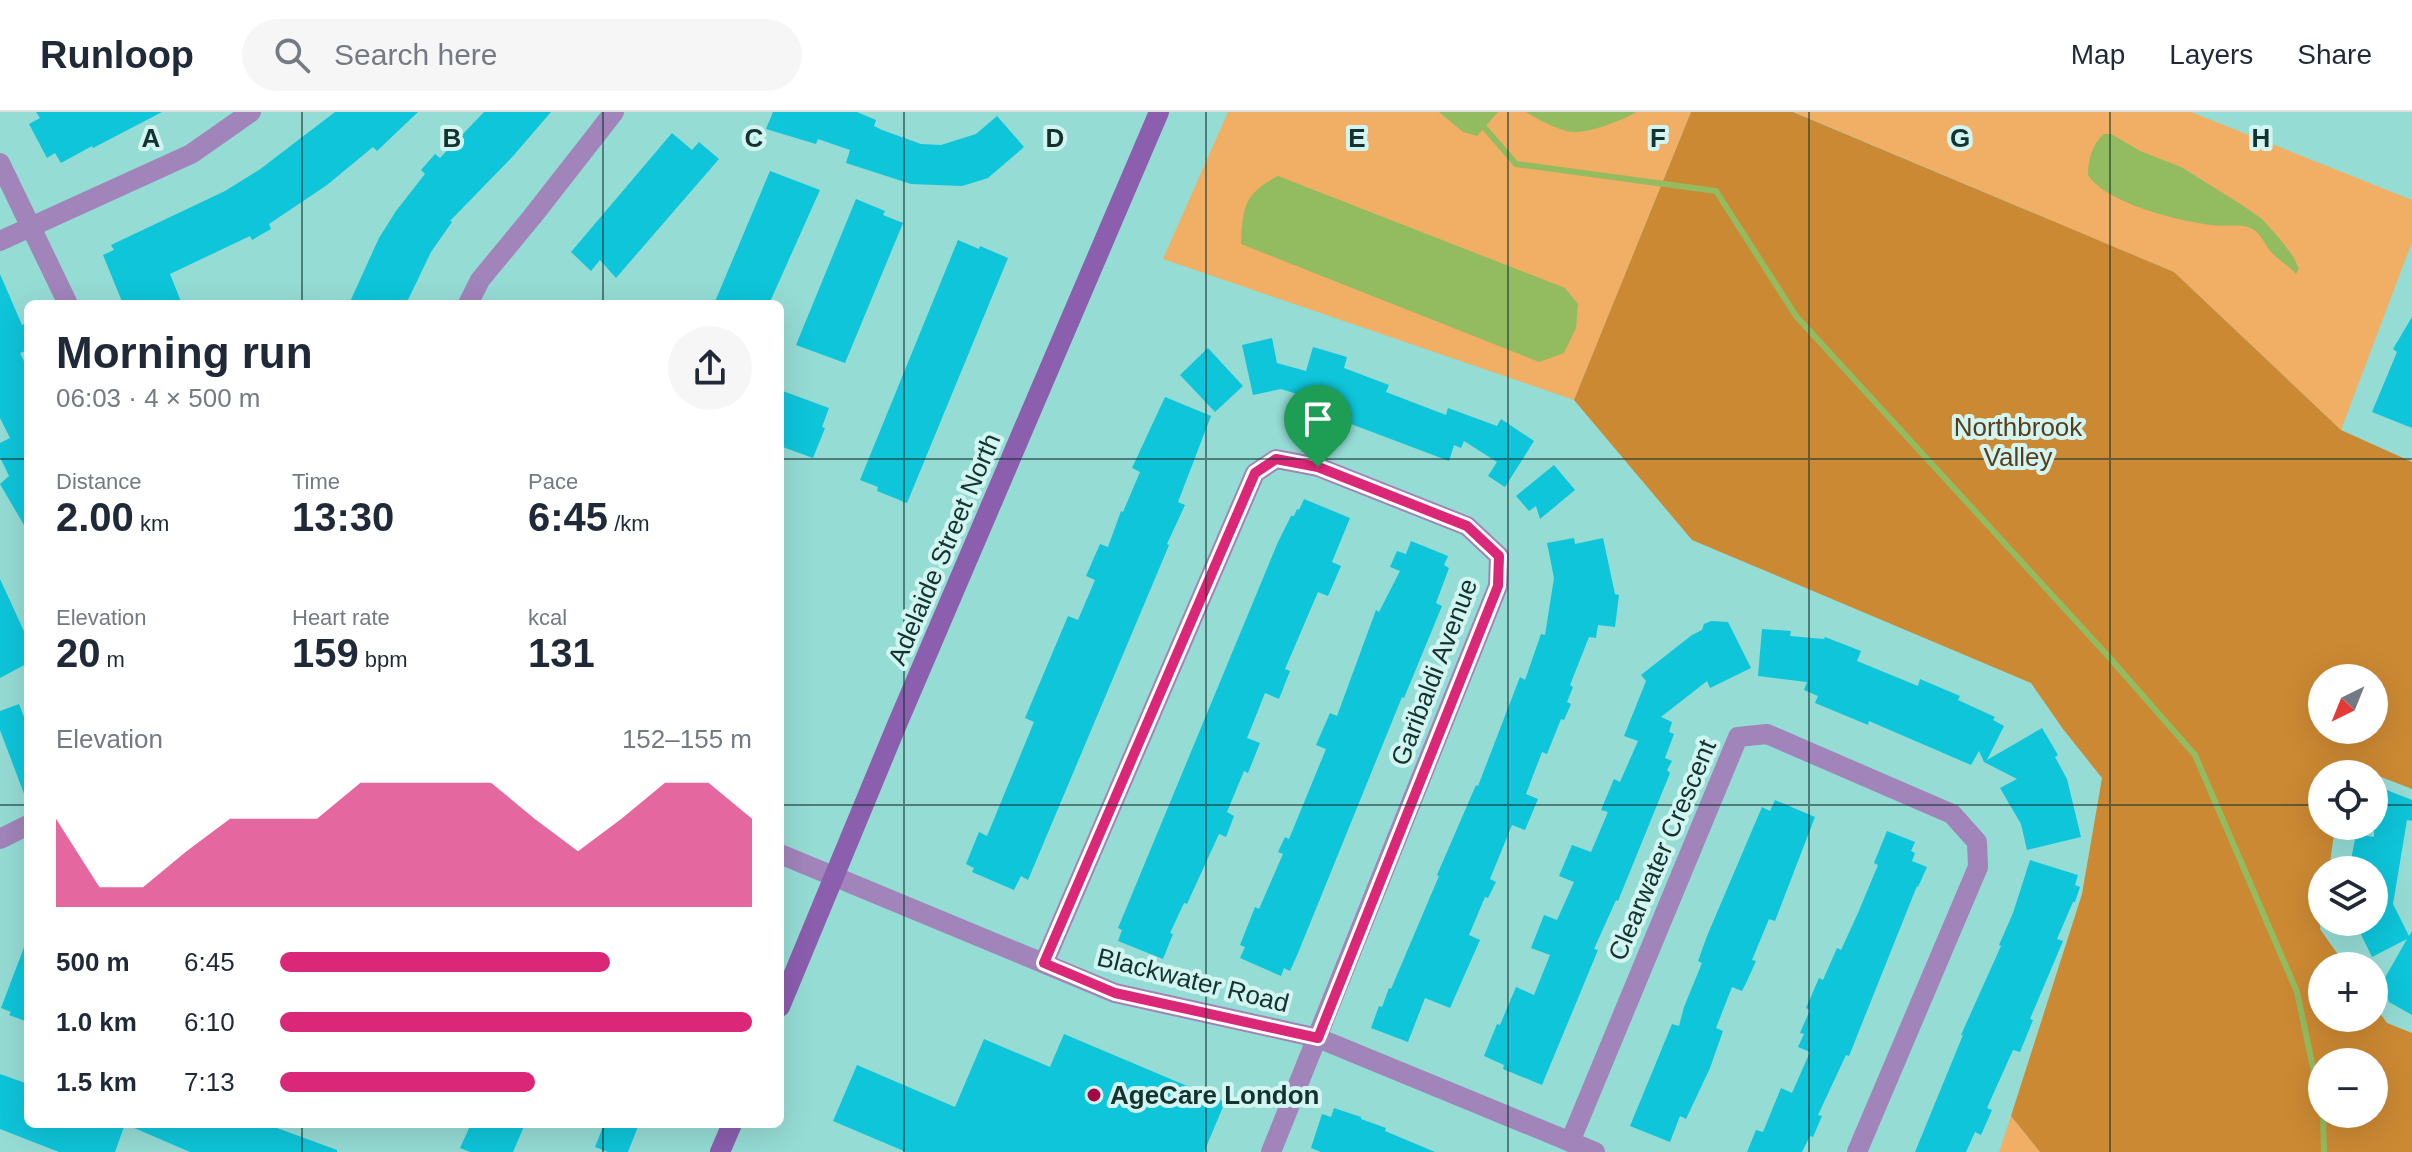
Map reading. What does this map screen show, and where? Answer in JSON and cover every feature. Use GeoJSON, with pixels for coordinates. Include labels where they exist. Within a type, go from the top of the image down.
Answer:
{"type":"FeatureCollection","features":[{"type":"Feature","properties":{"kind":"main road","name":"Adelaide Street North"},"geometry":{"type":"LineString","coordinates":[[784,997],[1159,112]]}},
{"type":"Feature","properties":{"kind":"main road"},"geometry":{"type":"LineString","coordinates":[[720,1152],[730,1128]]}},
{"type":"Feature","properties":{"kind":"street"},"geometry":{"type":"LineString","coordinates":[[0,241],[191,154],[251,112]]}},
{"type":"Feature","properties":{"kind":"street"},"geometry":{"type":"LineString","coordinates":[[470,300],[480,280],[614,112]]}},
{"type":"Feature","properties":{"kind":"street"},"geometry":{"type":"LineString","coordinates":[[0,163],[66,300]]}},
{"type":"Feature","properties":{"kind":"street","name":"Garibaldi Avenue"},"geometry":{"type":"LineString","coordinates":[[1044,963],[1255,473],[1276,459],[1318,467],[1467,526],[1499,556],[1498,586],[1271,1152]]}},
{"type":"Feature","properties":{"kind":"street","name":"Clearwater Crescent"},"geometry":{"type":"LineString","coordinates":[[1570,1142],[1738,737],[1767,734],[1952,814],[1977,842],[1978,867],[1857,1152]]}},
{"type":"Feature","properties":{"kind":"street"},"geometry":{"type":"LineString","coordinates":[[0,839],[24,827]]}},
{"type":"Feature","properties":{"kind":"street","name":"Blackwater Road"},"geometry":{"type":"LineString","coordinates":[[784,856],[1115,993],[1318,1038],[1595,1152]]}},
{"type":"Feature","properties":{"kind":"shaded area"},"geometry":{"type":"Polygon","coordinates":[[[1228,112],[1691,112],[1574,400],[1163,259],[1228,112]]]}},
{"type":"Feature","properties":{"kind":"shaded area"},"geometry":{"type":"Polygon","coordinates":[[[1439,112],[1498,112],[1477,136],[1463,132],[1439,112]]]}},
{"type":"Feature","properties":{"kind":"shaded area"},"geometry":{"type":"Polygon","coordinates":[[[1526,112],[1636,112],[1606,125],[1574,132],[1556,128],[1526,112]]]}},
{"type":"Feature","properties":{"kind":"shaded area"},"geometry":{"type":"Polygon","coordinates":[[[1794,112],[2191,112],[2412,200],[2412,242],[2341,430],[2174,272],[1794,112]]]}},
{"type":"Feature","properties":{"kind":"shaded area"},"geometry":{"type":"Polygon","coordinates":[[[2104,134],[2111,134],[2140,151],[2181,167],[2262,219],[2293,256],[2299,269],[2296,274],[2273,254],[2252,229],[2216,226],[2162,215],[2126,202],[2097,185],[2088,175],[2089,164],[2094,147],[2104,134]]]}},
{"type":"Feature","properties":{"kind":"shaded area"},"geometry":{"type":"Polygon","coordinates":[[[1278,176],[1565,288],[1578,304],[1576,328],[1564,353],[1539,362],[1241,244],[1247,203],[1258,189],[1278,176]]]}},
{"type":"Feature","properties":{"kind":"shaded area"},"geometry":{"type":"Polygon","coordinates":[[[2011,1116],[2040,1152],[1999,1152],[2011,1116]]]}},
{"type":"Feature","properties":{"kind":"green space","name":"Northbrook Valley"},"geometry":{"type":"Polygon","coordinates":[[[1691,112],[1793,112],[2174,272],[2341,430],[2412,462],[2412,789],[2388,780],[2388,760],[2308,760],[2308,840],[2333,840],[2331,856],[2308,856],[2308,936],[2325,936],[2336,952],[2308,952],[2308,1032],[2388,1032],[2388,1023],[2412,1033],[2412,1152],[2040,1152],[2011,1116],[2082,894],[2102,778],[2031,683],[1692,540],[1574,400],[1691,112]]]}},
{"type":"Feature","properties":{"kind":"building"},"geometry":{"type":"Polygon","coordinates":[[[36,112],[162,112],[61,163],[55,153],[47,158],[29,124],[40,118],[36,112]]]}},
{"type":"Feature","properties":{"kind":"building"},"geometry":{"type":"Polygon","coordinates":[[[335,112],[418,112],[377,151],[373,147],[327,185],[269,224],[271,229],[170,274],[180,300],[121,300],[103,255],[114,250],[111,245],[225,191],[259,170],[335,112]]]}},
{"type":"Feature","properties":{"kind":"building"},"geometry":{"type":"Polygon","coordinates":[[[484,112],[551,112],[450,221],[408,300],[351,300],[379,238],[425,174],[421,170],[435,154],[440,158],[484,112]]]}},
{"type":"Feature","properties":{"kind":"building"},"geometry":{"type":"Polygon","coordinates":[[[773,112],[857,112],[876,120],[874,126],[882,130],[921,144],[941,145],[976,134],[997,116],[1024,147],[988,178],[962,186],[911,184],[846,163],[850,150],[818,139],[816,144],[766,129],[773,112]]]}},
{"type":"Feature","properties":{"kind":"building"},"geometry":{"type":"Polygon","coordinates":[[[672,133],[692,150],[699,142],[719,159],[616,278],[600,260],[591,271],[571,252],[672,133]]]}},
{"type":"Feature","properties":{"kind":"building"},"geometry":{"type":"Polygon","coordinates":[[[770,171],[820,190],[771,300],[716,300],[770,171]]]}},
{"type":"Feature","properties":{"kind":"building"},"geometry":{"type":"Polygon","coordinates":[[[856,199],[885,211],[883,215],[903,223],[845,363],[796,345],[856,199]]]}},
{"type":"Feature","properties":{"kind":"building"},"geometry":{"type":"Polygon","coordinates":[[[958,240],[1008,258],[907,503],[877,491],[878,487],[860,480],[958,240]]]}},
{"type":"Feature","properties":{"kind":"building"},"geometry":{"type":"Polygon","coordinates":[[[0,274],[24,324],[24,352],[20,353],[24,361],[24,525],[0,484],[9,476],[0,457],[0,443],[10,438],[0,418],[0,274]]]}},
{"type":"Feature","properties":{"kind":"building"},"geometry":{"type":"Polygon","coordinates":[[[2412,317],[2412,428],[2372,412],[2397,352],[2393,349],[2412,317]]]}},
{"type":"Feature","properties":{"kind":"building"},"geometry":{"type":"Polygon","coordinates":[[[1272,338],[1277,363],[1306,371],[1313,347],[1347,357],[1344,368],[1389,385],[1386,392],[1446,415],[1448,408],[1497,426],[1501,419],[1534,441],[1505,487],[1488,476],[1497,462],[1464,441],[1461,448],[1454,445],[1449,461],[1343,421],[1347,410],[1281,389],[1253,395],[1242,345],[1272,338]]]}},
{"type":"Feature","properties":{"kind":"building"},"geometry":{"type":"Polygon","coordinates":[[[1208,348],[1243,386],[1215,412],[1180,375],[1208,348]]]}},
{"type":"Feature","properties":{"kind":"building"},"geometry":{"type":"Polygon","coordinates":[[[784,391],[829,408],[813,458],[784,447],[784,391]]]}},
{"type":"Feature","properties":{"kind":"building"},"geometry":{"type":"Polygon","coordinates":[[[1165,397],[1211,416],[1178,502],[1185,505],[1028,880],[1021,876],[1014,890],[972,872],[974,868],[966,864],[979,832],[987,836],[1034,722],[1025,718],[1068,616],[1078,620],[1095,580],[1086,576],[1100,544],[1108,547],[1140,472],[1132,468],[1165,397]]]}},
{"type":"Feature","properties":{"kind":"building"},"geometry":{"type":"Polygon","coordinates":[[[1554,465],[1575,490],[1540,519],[1536,506],[1529,511],[1516,496],[1554,465]]]}},
{"type":"Feature","properties":{"kind":"building"},"geometry":{"type":"Polygon","coordinates":[[[1304,499],[1350,518],[1332,562],[1341,566],[1328,596],[1318,592],[1285,669],[1290,671],[1279,699],[1265,693],[1247,738],[1260,743],[1227,812],[1234,816],[1226,837],[1219,834],[1170,933],[1173,934],[1163,959],[1118,941],[1122,930],[1118,928],[1278,542],[1304,499]]]}},
{"type":"Feature","properties":{"kind":"building"},"geometry":{"type":"Polygon","coordinates":[[[1574,538],[1575,544],[1603,538],[1615,594],[1619,595],[1615,627],[1598,625],[1596,638],[1589,637],[1570,685],[1573,687],[1567,702],[1571,704],[1564,720],[1561,719],[1547,754],[1542,752],[1526,794],[1538,799],[1525,830],[1512,825],[1490,879],[1496,882],[1488,898],[1485,897],[1469,935],[1480,940],[1450,1008],[1425,998],[1408,1042],[1371,1028],[1379,1006],[1382,1007],[1391,989],[1437,875],[1478,786],[1520,677],[1525,680],[1541,634],[1545,635],[1554,578],[1547,543],[1574,538]]]}},
{"type":"Feature","properties":{"kind":"building"},"geometry":{"type":"Polygon","coordinates":[[[1411,541],[1448,556],[1444,565],[1449,568],[1436,603],[1442,606],[1298,953],[1290,971],[1284,968],[1281,976],[1240,958],[1245,947],[1240,945],[1255,907],[1259,909],[1283,854],[1278,852],[1285,837],[1289,839],[1326,749],[1316,745],[1330,713],[1337,716],[1376,610],[1379,612],[1400,571],[1390,567],[1397,551],[1406,554],[1411,541]]]}},
{"type":"Feature","properties":{"kind":"building"},"geometry":{"type":"Polygon","coordinates":[[[0,579],[24,631],[24,665],[0,678],[0,579]]]}},
{"type":"Feature","properties":{"kind":"building"},"geometry":{"type":"Polygon","coordinates":[[[1711,621],[1728,622],[1751,668],[1710,688],[1707,681],[1661,717],[1672,722],[1669,732],[1674,734],[1665,758],[1672,761],[1667,770],[1670,773],[1618,901],[1594,949],[1598,950],[1542,1085],[1503,1069],[1504,1065],[1484,1056],[1516,987],[1534,995],[1550,955],[1531,948],[1544,915],[1557,920],[1574,882],[1559,876],[1572,845],[1591,852],[1608,812],[1601,810],[1614,779],[1620,782],[1638,741],[1624,736],[1646,681],[1641,675],[1711,621]]]}},
{"type":"Feature","properties":{"kind":"building"},"geometry":{"type":"Polygon","coordinates":[[[1762,629],[1791,631],[1790,636],[1825,637],[1861,651],[1857,661],[1918,686],[1920,679],[1960,696],[1958,700],[1995,717],[1993,720],[2004,726],[1987,760],[2042,728],[2058,755],[2055,757],[2067,779],[2081,837],[2027,850],[2021,824],[2000,788],[2017,779],[1984,762],[1979,751],[1971,765],[1869,721],[1868,725],[1815,703],[1818,696],[1804,690],[1807,682],[1758,676],[1762,629]]]}},
{"type":"Feature","properties":{"kind":"building"},"geometry":{"type":"Polygon","coordinates":[[[19,704],[24,717],[24,794],[0,730],[0,711],[19,704]]]}},
{"type":"Feature","properties":{"kind":"building"},"geometry":{"type":"Polygon","coordinates":[[[2388,791],[2412,800],[2412,821],[2407,820],[2393,904],[2409,936],[2412,931],[2412,1015],[2388,999],[2388,972],[2407,939],[2382,952],[2370,952],[2362,936],[2388,936],[2388,856],[2352,856],[2355,840],[2388,840],[2388,791]]]}},
{"type":"Feature","properties":{"kind":"building"},"geometry":{"type":"Polygon","coordinates":[[[1775,800],[1815,817],[1775,921],[1769,919],[1752,960],[1756,961],[1747,981],[1742,991],[1732,987],[1716,1028],[1723,1031],[1710,1068],[1686,1119],[1680,1116],[1670,1142],[1630,1126],[1672,1024],[1679,1026],[1702,963],[1698,961],[1707,936],[1762,807],[1770,811],[1775,800]]]}},
{"type":"Feature","properties":{"kind":"building"},"geometry":{"type":"Polygon","coordinates":[[[1887,831],[1915,842],[1911,851],[1915,853],[1912,861],[1927,867],[1849,1056],[1846,1055],[1818,1115],[1822,1116],[1813,1137],[1810,1136],[1802,1152],[1747,1152],[1756,1130],[1763,1132],[1781,1088],[1792,1093],[1810,1052],[1798,1047],[1804,1034],[1800,1033],[1810,1010],[1806,1008],[1819,978],[1823,980],[1837,948],[1841,950],[1858,913],[1878,865],[1874,863],[1887,831]]]}},
{"type":"Feature","properties":{"kind":"building"},"geometry":{"type":"Polygon","coordinates":[[[2030,860],[2078,875],[2075,885],[2080,887],[2057,939],[2063,941],[2030,1019],[2033,1020],[2020,1052],[2013,1050],[1987,1108],[1992,1110],[1981,1135],[1975,1132],[1966,1152],[1915,1152],[1961,1035],[2001,946],[2030,860]]]}},
{"type":"Feature","properties":{"kind":"building"},"geometry":{"type":"Polygon","coordinates":[[[24,947],[24,1021],[1,1008],[24,947]]]}},
{"type":"Feature","properties":{"kind":"building","name":"AgeCare London"},"geometry":{"type":"Polygon","coordinates":[[[1064,1034],[1225,1102],[1204,1152],[906,1152],[833,1121],[857,1065],[955,1107],[984,1039],[1050,1067],[1064,1034]]]}},
{"type":"Feature","properties":{"kind":"building"},"geometry":{"type":"Polygon","coordinates":[[[0,1074],[24,1083],[24,1128],[124,1128],[115,1152],[59,1152],[0,1129],[0,1074]]]}},
{"type":"Feature","properties":{"kind":"building"},"geometry":{"type":"Polygon","coordinates":[[[1334,1108],[1361,1117],[1435,1152],[1321,1152],[1311,1148],[1322,1114],[1331,1117],[1334,1108]]]}},
{"type":"Feature","properties":{"kind":"building"},"geometry":{"type":"Polygon","coordinates":[[[134,1128],[277,1128],[337,1150],[337,1152],[190,1152],[134,1128]]]}},
{"type":"Feature","properties":{"kind":"building"},"geometry":{"type":"Polygon","coordinates":[[[469,1128],[523,1128],[513,1152],[470,1152],[460,1148],[469,1128]]]}},
{"type":"Feature","properties":{"kind":"building"},"geometry":{"type":"Polygon","coordinates":[[[602,1128],[637,1128],[628,1152],[608,1152],[595,1147],[602,1128]]]}},
{"type":"Feature","properties":{"kind":"waterway"},"geometry":{"type":"LineString","coordinates":[[1471,112],[1516,164],[1716,191],[1796,316],[2195,755],[2297,992],[2309,1048]]}},
{"type":"Feature","properties":{"kind":"waterway"},"geometry":{"type":"LineString","coordinates":[[2323,1128],[2324,1152]]}},
{"type":"Feature","properties":{"kind":"place","name":"AgeCare London"},"geometry":{"type":"Point","coordinates":[1094,1095]}},
{"type":"Feature","properties":{"kind":"route"},"geometry":{"type":"LineString","coordinates":[[1276,459],[1318,467],[1467,526],[1499,556],[1498,586],[1318,1038],[1115,993],[1044,963],[1255,473],[1276,459]]}}]}
